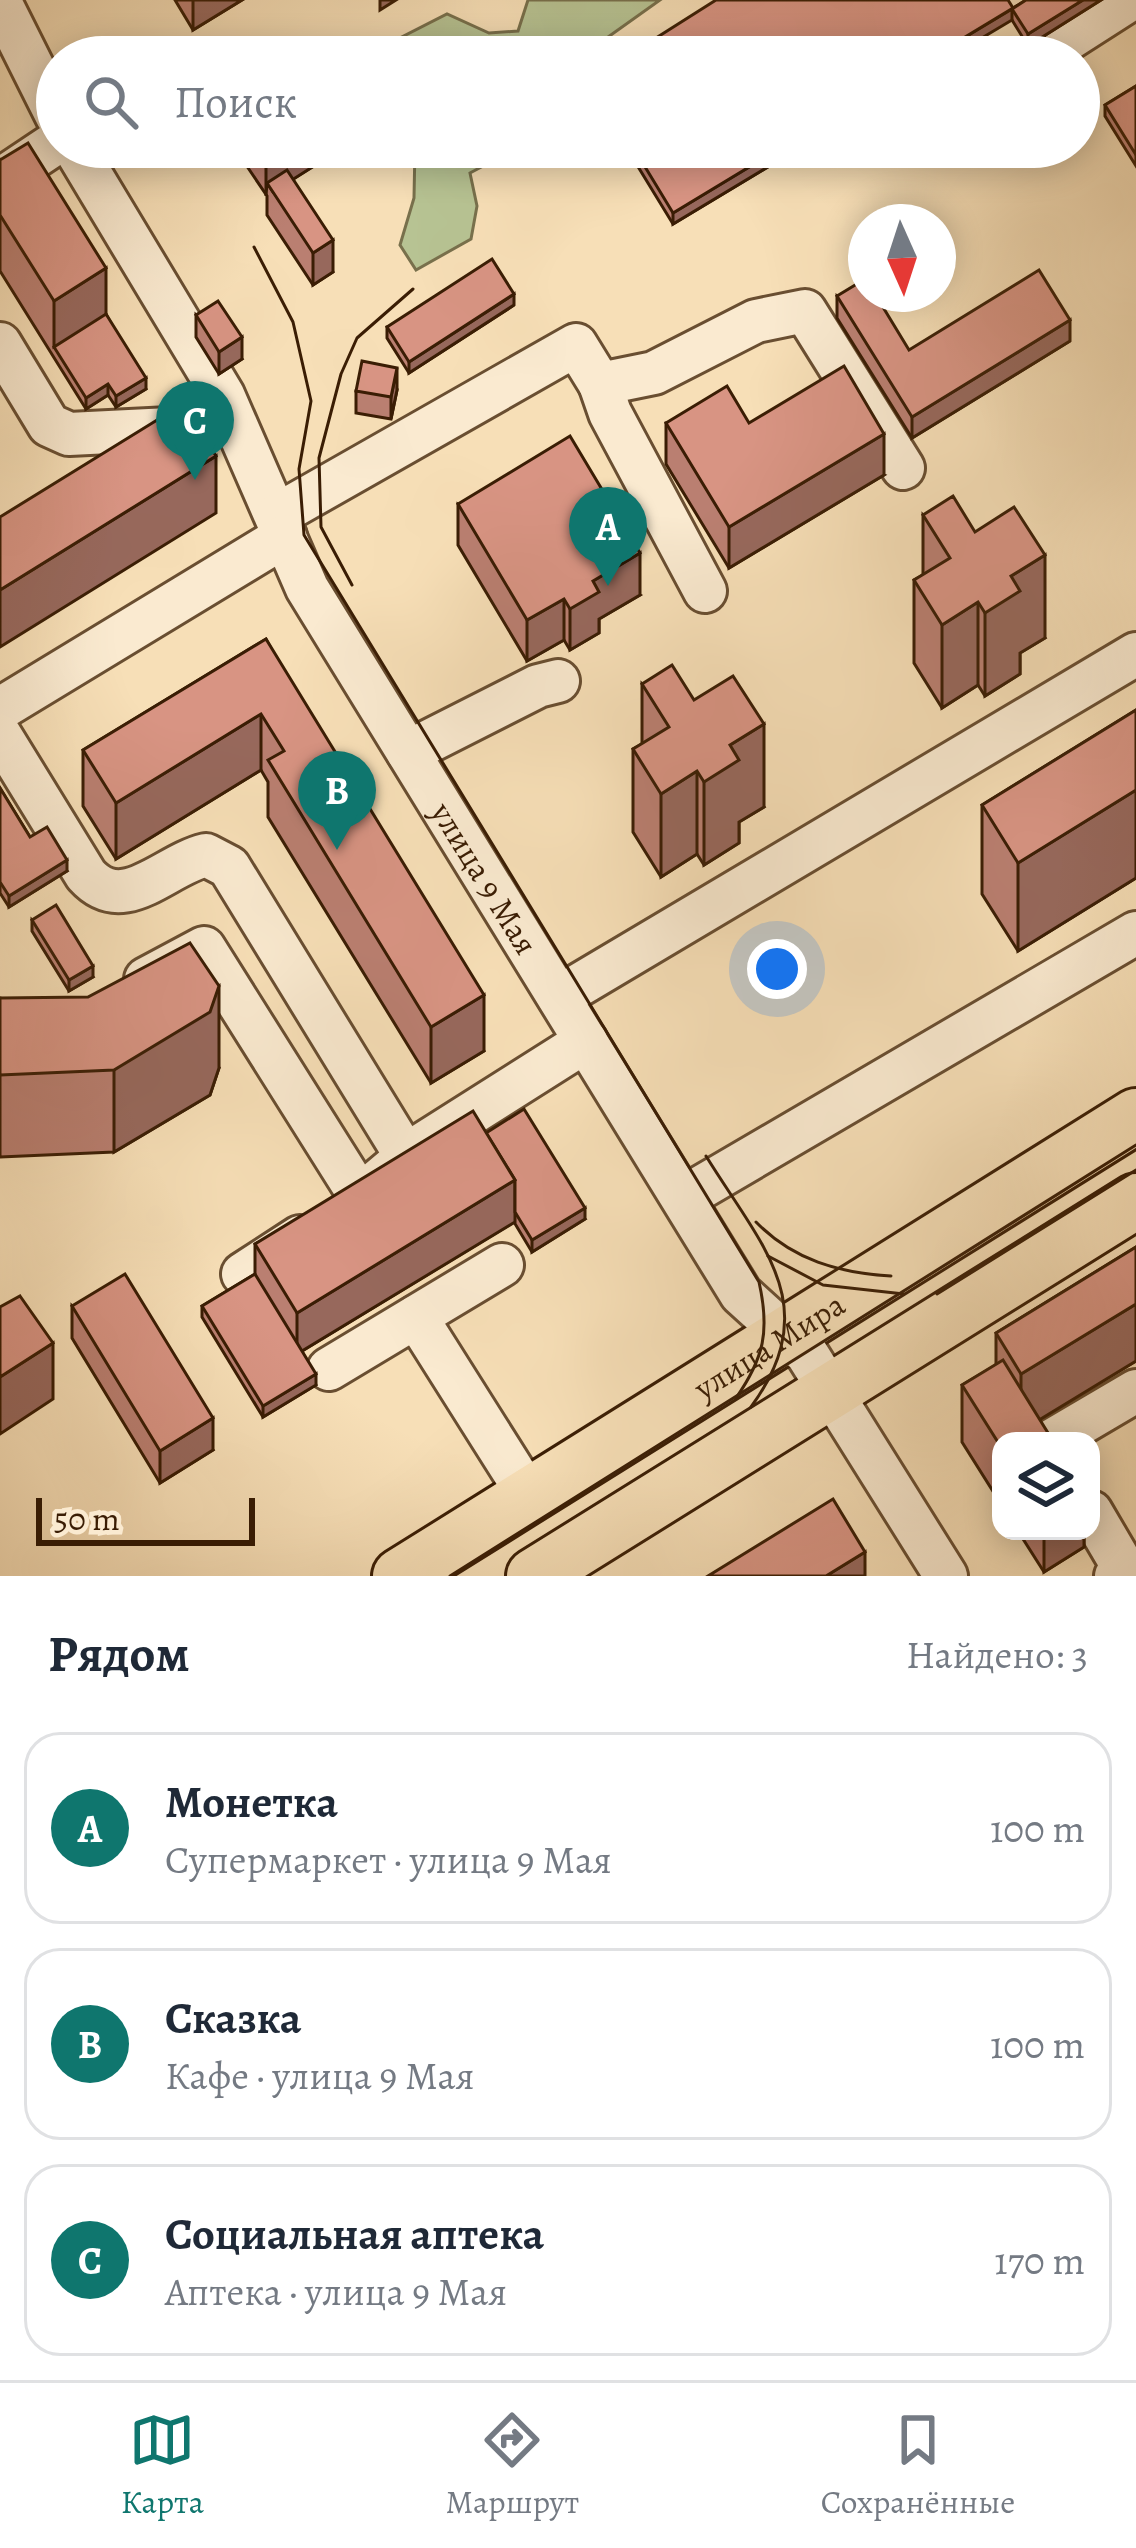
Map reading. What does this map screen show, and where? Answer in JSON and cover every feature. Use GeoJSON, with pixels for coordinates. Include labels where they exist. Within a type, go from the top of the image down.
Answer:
{"type":"FeatureCollection","features":[{"type":"Feature","properties":{"kind":"main road","name":"улица Мира"},"geometry":{"type":"LineString","coordinates":[[400,1576],[1136,1116]]}},
{"type":"Feature","properties":{"kind":"main road"},"geometry":{"type":"LineString","coordinates":[[534,1576],[1136,1201]]}},
{"type":"Feature","properties":{"kind":"street"},"geometry":{"type":"LineString","coordinates":[[1073,36],[1129,0]]}},
{"type":"Feature","properties":{"kind":"street"},"geometry":{"type":"LineString","coordinates":[[0,2],[36,74]]}},
{"type":"Feature","properties":{"kind":"street"},"geometry":{"type":"LineString","coordinates":[[0,180],[36,156]]}},
{"type":"Feature","properties":{"kind":"street","name":"улица 9 Мая"},"geometry":{"type":"LineString","coordinates":[[87,168],[223,395],[307,588],[741,1294],[807,1354],[946,1576]]}},
{"type":"Feature","properties":{"kind":"street"},"geometry":{"type":"LineString","coordinates":[[600,384],[654,373],[756,321],[805,311],[903,468]]}},
{"type":"Feature","properties":{"kind":"street"},"geometry":{"type":"LineString","coordinates":[[0,344],[49,425],[69,434],[170,429]]}},
{"type":"Feature","properties":{"kind":"street"},"geometry":{"type":"LineString","coordinates":[[0,709],[281,525],[576,345],[705,591]]}},
{"type":"Feature","properties":{"kind":"street"},"geometry":{"type":"LineString","coordinates":[[94,477],[223,395]]}},
{"type":"Feature","properties":{"kind":"street"},"geometry":{"type":"LineString","coordinates":[[559,997],[1136,654]]}},
{"type":"Feature","properties":{"kind":"street"},"geometry":{"type":"LineString","coordinates":[[408,752],[522,693],[558,681]]}},
{"type":"Feature","properties":{"kind":"street"},"geometry":{"type":"LineString","coordinates":[[0,735],[86,875],[105,891],[133,892],[185,860],[206,855],[229,867],[406,1156]]}},
{"type":"Feature","properties":{"kind":"street"},"geometry":{"type":"LineString","coordinates":[[682,1198],[1136,933]]}},
{"type":"Feature","properties":{"kind":"street"},"geometry":{"type":"LineString","coordinates":[[111,997],[204,948],[360,1196]]}},
{"type":"Feature","properties":{"kind":"street"},"geometry":{"type":"LineString","coordinates":[[243,1274],[360,1196],[406,1156],[586,1041]]}},
{"type":"Feature","properties":{"kind":"street"},"geometry":{"type":"LineString","coordinates":[[329,1369],[502,1265]]}},
{"type":"Feature","properties":{"kind":"street"},"geometry":{"type":"LineString","coordinates":[[416,1318],[530,1496]]}},
{"type":"Feature","properties":{"kind":"street"},"geometry":{"type":"LineString","coordinates":[[1066,1432],[1136,1391]]}},
{"type":"Feature","properties":{"kind":"street"},"geometry":{"type":"LineString","coordinates":[[1100,1527],[1126,1570],[1116,1576]]}},
{"type":"Feature","properties":{"kind":"green space"},"geometry":{"type":"Polygon","coordinates":[[[528,0],[660,0],[609,36],[404,36],[447,14],[489,33],[518,31],[528,0]]]}},
{"type":"Feature","properties":{"kind":"green space"},"geometry":{"type":"Polygon","coordinates":[[[415,168],[479,168],[470,173],[477,206],[471,239],[416,270],[400,245],[414,198],[415,168]]]}},
{"type":"Feature","properties":{"kind":"building"},"geometry":{"type":"Polygon","coordinates":[[[716,0],[1008,0],[1013,8],[967,36],[659,36],[716,0]]]}},
{"type":"Feature","properties":{"kind":"building"},"geometry":{"type":"Polygon","coordinates":[[[1026,0],[1083,0],[1028,34],[1012,9],[1026,0]]]}},
{"type":"Feature","properties":{"kind":"building"},"geometry":{"type":"Polygon","coordinates":[[[1136,86],[1136,155],[1105,105],[1136,86]]]}},
{"type":"Feature","properties":{"kind":"building"},"geometry":{"type":"Polygon","coordinates":[[[28,143],[36,156],[36,168],[44,168],[106,268],[54,301],[0,215],[0,160],[28,143]]]}},
{"type":"Feature","properties":{"kind":"building"},"geometry":{"type":"Polygon","coordinates":[[[646,168],[747,168],[673,213],[646,168]]]}},
{"type":"Feature","properties":{"kind":"building"},"geometry":{"type":"Polygon","coordinates":[[[287,170],[333,240],[313,253],[267,183],[287,170]]]}},
{"type":"Feature","properties":{"kind":"building"},"geometry":{"type":"Polygon","coordinates":[[[492,259],[514,294],[409,362],[387,327],[492,259]]]}},
{"type":"Feature","properties":{"kind":"building"},"geometry":{"type":"Polygon","coordinates":[[[1039,270],[1070,320],[912,417],[837,296],[848,289],[848,312],[886,312],[909,350],[1039,270]]]}},
{"type":"Feature","properties":{"kind":"building"},"geometry":{"type":"Polygon","coordinates":[[[218,301],[242,337],[219,352],[196,315],[218,301]]]}},
{"type":"Feature","properties":{"kind":"building"},"geometry":{"type":"Polygon","coordinates":[[[106,314],[146,378],[116,396],[108,384],[86,398],[54,347],[106,314]]]}},
{"type":"Feature","properties":{"kind":"building"},"geometry":{"type":"Polygon","coordinates":[[[362,361],[397,368],[391,397],[356,391],[362,361]]]}},
{"type":"Feature","properties":{"kind":"building"},"geometry":{"type":"Polygon","coordinates":[[[844,366],[884,434],[729,527],[666,423],[727,386],[749,423],[844,366]]]}},
{"type":"Feature","properties":{"kind":"building"},"geometry":{"type":"Polygon","coordinates":[[[183,404],[216,456],[0,590],[0,517],[183,404]]]}},
{"type":"Feature","properties":{"kind":"building"},"geometry":{"type":"Polygon","coordinates":[[[570,436],[640,553],[593,581],[599,592],[570,609],[564,599],[527,620],[458,504],[570,436]]]}},
{"type":"Feature","properties":{"kind":"building"},"geometry":{"type":"Polygon","coordinates":[[[953,496],[975,532],[1014,507],[1045,555],[1011,576],[1020,591],[985,613],[978,602],[942,625],[914,580],[950,558],[923,515],[953,496]]]}},
{"type":"Feature","properties":{"kind":"building"},"geometry":{"type":"Polygon","coordinates":[[[266,639],[484,995],[431,1027],[268,760],[284,751],[261,714],[116,803],[83,750],[266,639]]]}},
{"type":"Feature","properties":{"kind":"building"},"geometry":{"type":"Polygon","coordinates":[[[672,665],[694,700],[733,676],[764,724],[730,745],[739,760],[704,782],[697,771],[661,794],[633,749],[669,727],[642,684],[672,665]]]}},
{"type":"Feature","properties":{"kind":"building"},"geometry":{"type":"Polygon","coordinates":[[[1136,710],[1136,790],[1018,863],[982,805],[1136,710]]]}},
{"type":"Feature","properties":{"kind":"building"},"geometry":{"type":"Polygon","coordinates":[[[0,788],[30,837],[47,827],[67,860],[9,896],[0,882],[0,788]]]}},
{"type":"Feature","properties":{"kind":"building"},"geometry":{"type":"Polygon","coordinates":[[[56,905],[93,966],[69,980],[32,920],[56,905]]]}},
{"type":"Feature","properties":{"kind":"building"},"geometry":{"type":"Polygon","coordinates":[[[190,943],[219,986],[210,1012],[114,1070],[0,1075],[0,998],[88,997],[190,943]]]}},
{"type":"Feature","properties":{"kind":"building"},"geometry":{"type":"Polygon","coordinates":[[[524,1109],[585,1208],[532,1240],[515,1212],[515,1180],[486,1133],[524,1109]]]}},
{"type":"Feature","properties":{"kind":"building"},"geometry":{"type":"Polygon","coordinates":[[[473,1111],[515,1180],[297,1313],[255,1244],[473,1111]]]}},
{"type":"Feature","properties":{"kind":"building"},"geometry":{"type":"Polygon","coordinates":[[[1136,1247],[1136,1304],[1021,1374],[996,1333],[1136,1247]]]}},
{"type":"Feature","properties":{"kind":"building"},"geometry":{"type":"Polygon","coordinates":[[[125,1274],[213,1418],[160,1451],[72,1306],[125,1274]]]}},
{"type":"Feature","properties":{"kind":"building"},"geometry":{"type":"Polygon","coordinates":[[[255,1274],[316,1374],[263,1406],[202,1306],[255,1274]]]}},
{"type":"Feature","properties":{"kind":"building"},"geometry":{"type":"Polygon","coordinates":[[[20,1296],[53,1343],[0,1377],[0,1307],[20,1296]]]}},
{"type":"Feature","properties":{"kind":"building"},"geometry":{"type":"Polygon","coordinates":[[[1003,1360],[1047,1432],[992,1433],[962,1385],[1003,1360]]]}},
{"type":"Feature","properties":{"kind":"building"},"geometry":{"type":"Polygon","coordinates":[[[833,1499],[865,1552],[826,1576],[708,1576],[833,1499]]]}},
{"type":"Feature","properties":{"kind":"tram line"},"geometry":{"type":"LineString","coordinates":[[254,247],[293,322],[311,401],[299,469],[304,535],[759,1282],[762,1343],[736,1398]]}},
{"type":"Feature","properties":{"kind":"tram line"},"geometry":{"type":"LineString","coordinates":[[352,585],[321,527],[319,458],[341,374],[357,338],[413,289]]}},
{"type":"Feature","properties":{"kind":"tram line"},"geometry":{"type":"LineString","coordinates":[[450,1576],[1136,1145]]}},
{"type":"Feature","properties":{"kind":"tram line"},"geometry":{"type":"LineString","coordinates":[[706,1156],[764,1249],[784,1307],[783,1338],[773,1371],[751,1407]]}},
{"type":"Feature","properties":{"kind":"tram line"},"geometry":{"type":"LineString","coordinates":[[937,1294],[1136,1170]]}},
{"type":"Feature","properties":{"kind":"tram line"},"geometry":{"type":"LineString","coordinates":[[756,1222],[785,1246],[818,1262],[891,1276]]}},
{"type":"Feature","properties":{"kind":"tram line"},"geometry":{"type":"LineString","coordinates":[[768,1256],[823,1285],[904,1294]]}},
{"type":"Feature","properties":{"kind":"place","name":"Социальная аптека"},"geometry":{"type":"Point","coordinates":[195,480]}},
{"type":"Feature","properties":{"kind":"place","name":"Монетка"},"geometry":{"type":"Point","coordinates":[608,586]}},
{"type":"Feature","properties":{"kind":"place","name":"Сказка"},"geometry":{"type":"Point","coordinates":[337,850]}}]}
